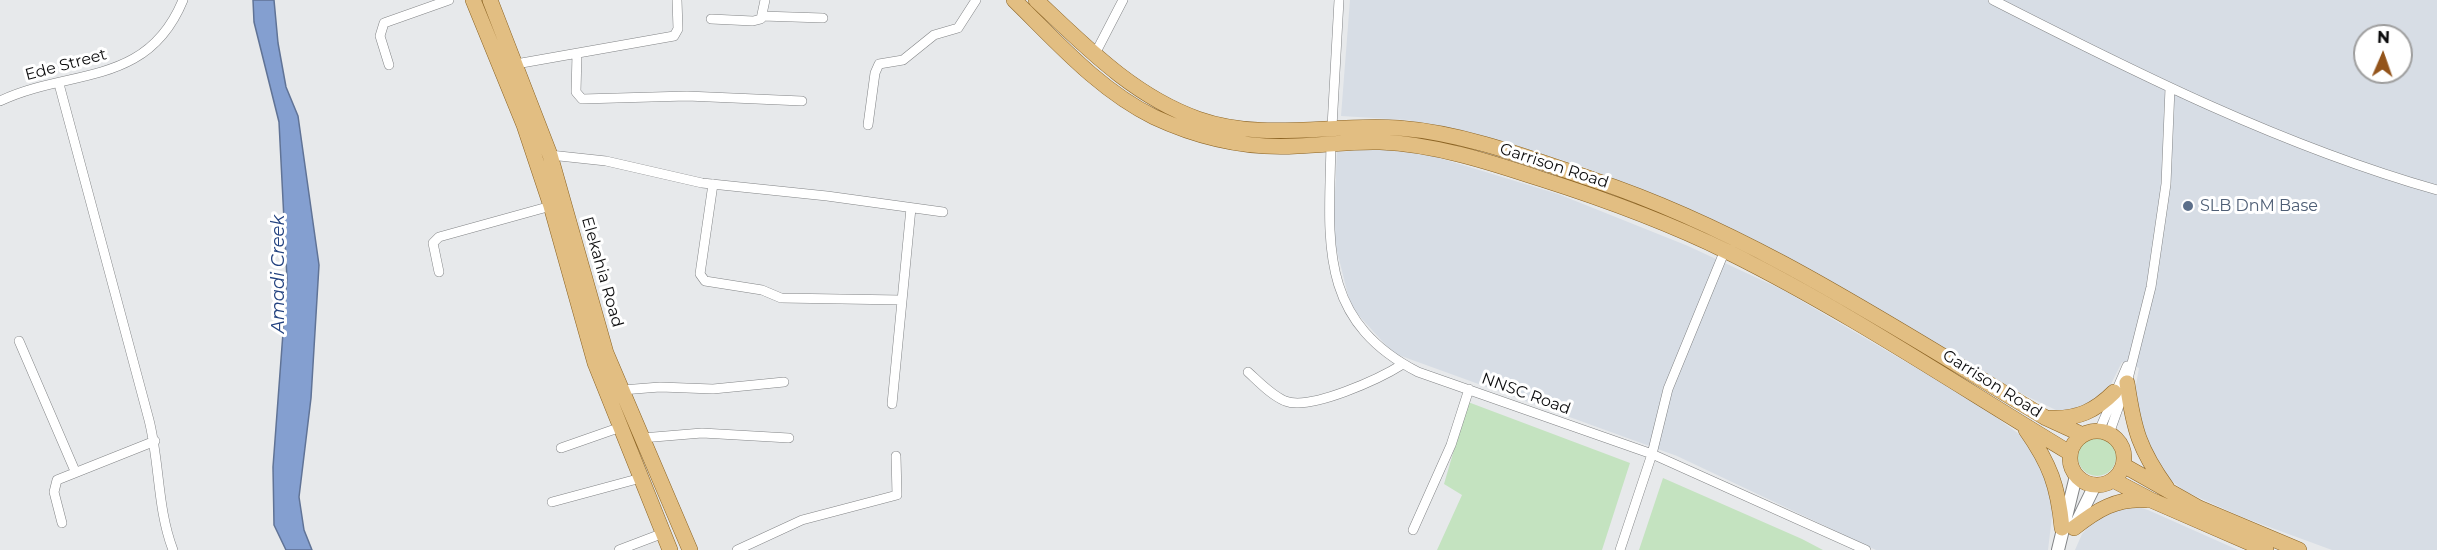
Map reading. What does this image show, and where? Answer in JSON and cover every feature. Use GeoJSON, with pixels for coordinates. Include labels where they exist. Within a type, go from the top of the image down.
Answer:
{"type":"FeatureCollection","features":[{"type":"Feature","properties":{"kind":"main road","name":"Elekahia Road"},"geometry":{"type":"LineString","coordinates":[[473,0],[524,125],[551,206],[595,363],[661,534],[670,550]]}},
{"type":"Feature","properties":{"kind":"main road","name":"Elekahia Road"},"geometry":{"type":"LineString","coordinates":[[490,0],[550,155],[606,353],[690,550]]}},
{"type":"Feature","properties":{"kind":"main road","name":"Garrison Road"},"geometry":{"type":"LineString","coordinates":[[1014,0],[1070,55],[1114,93],[1153,116],[1195,133],[1239,144],[1295,146],[1380,142],[1427,146],[1540,178],[1646,216],[1725,250],[1798,289],[2070,453]]}},
{"type":"Feature","properties":{"kind":"main road","name":"Garrison Road"},"geometry":{"type":"LineString","coordinates":[[1036,0],[1095,54],[1158,102],[1200,120],[1243,130],[1268,132],[1332,127],[1399,128],[1462,139],[1597,180],[1663,206],[1764,253],[2046,418],[2083,435]]}},
{"type":"Feature","properties":{"kind":"main road"},"geometry":{"type":"LineString","coordinates":[[2127,383],[2134,429],[2141,448],[2170,493]]}},
{"type":"Feature","properties":{"kind":"main road"},"geometry":{"type":"LineString","coordinates":[[2046,418],[2078,417],[2094,410],[2114,392]]}},
{"type":"Feature","properties":{"kind":"main road"},"geometry":{"type":"LineString","coordinates":[[2020,423],[2050,468],[2068,528],[2118,500],[2151,500]]}},
{"type":"Feature","properties":{"kind":"main road"},"geometry":{"type":"LineString","coordinates":[[2114,480],[2123,465],[2122,448],[2104,433],[2083,435],[2075,443],[2070,453],[2070,463],[2076,476],[2095,485],[2114,480],[2151,500],[2265,550]]}},
{"type":"Feature","properties":{"kind":"main road"},"geometry":{"type":"LineString","coordinates":[[2123,465],[2199,508],[2299,550]]}},
{"type":"Feature","properties":{"kind":"street","name":"Ede Street"},"geometry":{"type":"LineString","coordinates":[[0,101],[15,94],[116,68],[148,50],[161,37],[183,0]]}},
{"type":"Feature","properties":{"kind":"street"},"geometry":{"type":"LineString","coordinates":[[389,65],[380,36],[384,23],[449,0]]}},
{"type":"Feature","properties":{"kind":"street"},"geometry":{"type":"LineString","coordinates":[[516,64],[674,36],[678,29],[677,0]]}},
{"type":"Feature","properties":{"kind":"street"},"geometry":{"type":"LineString","coordinates":[[762,16],[765,0]]}},
{"type":"Feature","properties":{"kind":"street"},"geometry":{"type":"LineString","coordinates":[[868,125],[875,73],[879,64],[903,60],[934,35],[958,28],[976,0]]}},
{"type":"Feature","properties":{"kind":"street"},"geometry":{"type":"LineString","coordinates":[[1095,54],[1123,0]]}},
{"type":"Feature","properties":{"kind":"street"},"geometry":{"type":"LineString","coordinates":[[1332,127],[1339,0]]}},
{"type":"Feature","properties":{"kind":"street"},"geometry":{"type":"LineString","coordinates":[[1992,0],[2170,88],[2310,147],[2437,190]]}},
{"type":"Feature","properties":{"kind":"street"},"geometry":{"type":"LineString","coordinates":[[711,19],[753,21],[762,16],[823,18]]}},
{"type":"Feature","properties":{"kind":"street"},"geometry":{"type":"LineString","coordinates":[[577,54],[576,92],[582,99],[687,96],[802,101]]}},
{"type":"Feature","properties":{"kind":"street"},"geometry":{"type":"LineString","coordinates":[[59,84],[154,441],[160,505],[173,550]]}},
{"type":"Feature","properties":{"kind":"street"},"geometry":{"type":"LineString","coordinates":[[2104,433],[2127,383],[2151,287],[2163,218],[2170,88]]}},
{"type":"Feature","properties":{"kind":"street","name":"NNSC Road"},"geometry":{"type":"LineString","coordinates":[[1331,144],[1330,243],[1341,295],[1353,318],[1370,338],[1403,364],[1652,454],[1866,550]]}},
{"type":"Feature","properties":{"kind":"street"},"geometry":{"type":"LineString","coordinates":[[550,155],[606,161],[713,184],[943,212]]}},
{"type":"Feature","properties":{"kind":"street"},"geometry":{"type":"LineString","coordinates":[[713,184],[700,274],[705,281],[762,290],[781,298],[901,300]]}},
{"type":"Feature","properties":{"kind":"street"},"geometry":{"type":"LineString","coordinates":[[439,272],[433,243],[439,237],[551,206]]}},
{"type":"Feature","properties":{"kind":"street"},"geometry":{"type":"LineString","coordinates":[[892,404],[911,208]]}},
{"type":"Feature","properties":{"kind":"street"},"geometry":{"type":"LineString","coordinates":[[1620,550],[1652,454],[1668,389],[1725,250]]}},
{"type":"Feature","properties":{"kind":"street"},"geometry":{"type":"LineString","coordinates":[[20,341],[75,471]]}},
{"type":"Feature","properties":{"kind":"street"},"geometry":{"type":"LineString","coordinates":[[2104,433],[2114,392],[2133,356]]}},
{"type":"Feature","properties":{"kind":"street"},"geometry":{"type":"LineString","coordinates":[[1248,372],[1279,398],[1301,403],[1360,386],[1403,364]]}},
{"type":"Feature","properties":{"kind":"street"},"geometry":{"type":"LineString","coordinates":[[622,390],[660,387],[713,389],[784,382]]}},
{"type":"Feature","properties":{"kind":"street"},"geometry":{"type":"LineString","coordinates":[[1413,531],[1451,445],[1469,389]]}},
{"type":"Feature","properties":{"kind":"street"},"geometry":{"type":"LineString","coordinates":[[561,448],[621,427]]}},
{"type":"Feature","properties":{"kind":"street"},"geometry":{"type":"LineString","coordinates":[[642,438],[702,433],[789,438]]}},
{"type":"Feature","properties":{"kind":"street"},"geometry":{"type":"LineString","coordinates":[[62,523],[54,484],[57,480],[154,441]]}},
{"type":"Feature","properties":{"kind":"street"},"geometry":{"type":"LineString","coordinates":[[736,550],[802,520],[897,495],[896,456]]}},
{"type":"Feature","properties":{"kind":"street"},"geometry":{"type":"LineString","coordinates":[[2060,550],[2068,528],[2076,476]]}},
{"type":"Feature","properties":{"kind":"street"},"geometry":{"type":"LineString","coordinates":[[552,502],[641,478]]}},
{"type":"Feature","properties":{"kind":"street"},"geometry":{"type":"LineString","coordinates":[[2068,528],[2095,485]]}},
{"type":"Feature","properties":{"kind":"street"},"geometry":{"type":"LineString","coordinates":[[619,550],[661,534]]}},
{"type":"Feature","properties":{"kind":"shaded area"},"geometry":{"type":"Polygon","coordinates":[[[1350,0],[2437,0],[2437,550],[2332,550],[2242,517],[2184,491],[2165,475],[2145,445],[2135,390],[2139,368],[2122,362],[2111,384],[2091,402],[2067,411],[2056,410],[2020,393],[1797,264],[1652,194],[1578,165],[1464,131],[1407,120],[1341,116],[1350,0]]]}},
{"type":"Feature","properties":{"kind":"shaded area"},"geometry":{"type":"Polygon","coordinates":[[[1380,149],[1433,156],[1558,194],[1688,246],[1783,290],[1981,406],[2023,437],[2046,472],[2053,508],[2048,550],[1876,550],[1677,456],[1393,353],[1351,307],[1333,235],[1337,152],[1380,149]]]}},
{"type":"Feature","properties":{"kind":"shaded area"},"geometry":{"type":"Polygon","coordinates":[[[2138,507],[2238,550],[2075,550],[2082,534],[2093,522],[2115,509],[2138,507]]]}},
{"type":"Feature","properties":{"kind":"green space"},"geometry":{"type":"Polygon","coordinates":[[[1468,402],[1630,463],[1602,550],[1437,550],[1462,495],[1444,484],[1468,402]]]}},
{"type":"Feature","properties":{"kind":"green space"},"geometry":{"type":"Polygon","coordinates":[[[2097,438],[2110,444],[2116,457],[2110,470],[2097,476],[2084,470],[2078,457],[2084,444],[2097,438]]]}},
{"type":"Feature","properties":{"kind":"green space"},"geometry":{"type":"Polygon","coordinates":[[[1663,478],[1802,539],[1823,550],[1639,550],[1663,478]]]}},
{"type":"Feature","properties":{"kind":"water"},"geometry":{"type":"Polygon","coordinates":[[[253,0],[274,0],[278,43],[286,87],[298,116],[319,265],[311,398],[299,497],[304,530],[312,550],[286,550],[274,525],[273,467],[287,279],[279,122],[254,22],[253,0]]]}},
{"type":"Feature","properties":{"kind":"place","name":"SLB DnM Base"},"geometry":{"type":"Point","coordinates":[2188,206]}},
{"type":"Feature","properties":{"kind":"water label","name":"Amadi Creek"},"geometry":{"type":"Point","coordinates":[279,274]}}]}
